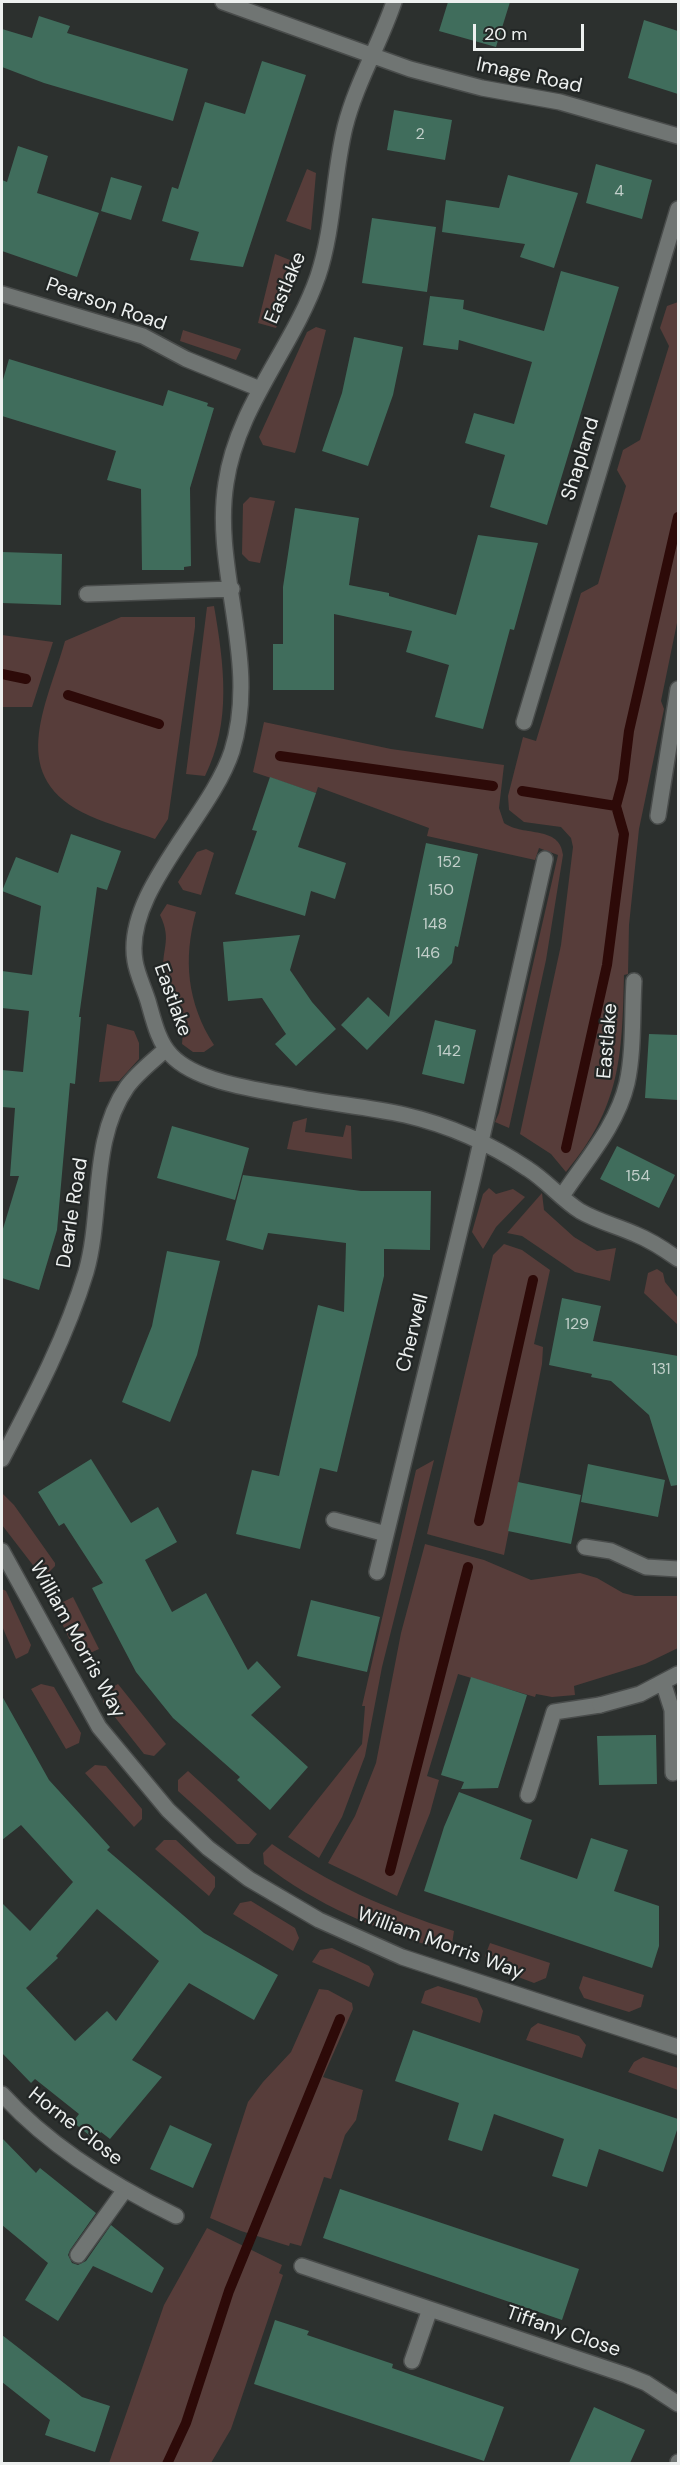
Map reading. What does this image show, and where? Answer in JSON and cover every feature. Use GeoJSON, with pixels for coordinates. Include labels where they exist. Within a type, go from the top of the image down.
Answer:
{"type":"FeatureCollection","features":[{"type":"Feature","properties":{"kind":"street","name":"Image Road"},"geometry":{"type":"LineString","coordinates":[[223,2],[371,56],[482,88],[560,102],[678,136]]}},
{"type":"Feature","properties":{"kind":"street","name":"Eastlake"},"geometry":{"type":"LineString","coordinates":[[394,2],[344,130],[325,252],[318,275],[238,435],[225,484],[226,534],[240,645],[241,701],[232,750],[210,799],[150,890],[138,915],[134,958],[166,1049],[184,1065],[213,1078],[261,1090],[400,1114],[443,1126],[528,1169],[583,1213],[642,1237],[678,1259]]}},
{"type":"Feature","properties":{"kind":"street","name":"Shapland"},"geometry":{"type":"LineString","coordinates":[[524,722],[678,209]]}},
{"type":"Feature","properties":{"kind":"street","name":"Pearson Road"},"geometry":{"type":"LineString","coordinates":[[2,294],[144,336],[180,356],[260,388]]}},
{"type":"Feature","properties":{"kind":"street"},"geometry":{"type":"LineString","coordinates":[[87,594],[232,589]]}},
{"type":"Feature","properties":{"kind":"street"},"geometry":{"type":"LineString","coordinates":[[658,816],[678,689]]}},
{"type":"Feature","properties":{"kind":"street"},"geometry":{"type":"LineString","coordinates":[[480,1143],[545,859]]}},
{"type":"Feature","properties":{"kind":"street","name":"Eastlake"},"geometry":{"type":"LineString","coordinates":[[562,1196],[605,1133],[618,1109],[627,1083],[634,981]]}},
{"type":"Feature","properties":{"kind":"street","name":"Dearle Road"},"geometry":{"type":"LineString","coordinates":[[2,1459],[38,1391],[78,1296],[91,1251],[106,1135],[112,1116],[129,1085],[166,1049]]}},
{"type":"Feature","properties":{"kind":"street","name":"Cherwell"},"geometry":{"type":"LineString","coordinates":[[377,1572],[480,1143]]}},
{"type":"Feature","properties":{"kind":"street"},"geometry":{"type":"LineString","coordinates":[[334,1521],[386,1534]]}},
{"type":"Feature","properties":{"kind":"street"},"geometry":{"type":"LineString","coordinates":[[585,1547],[611,1551],[646,1567],[678,1569]]}},
{"type":"Feature","properties":{"kind":"street","name":"William Morris Way"},"geometry":{"type":"LineString","coordinates":[[2,1551],[99,1727],[168,1810],[208,1848],[249,1878],[319,1920],[402,1957],[678,2047]]}},
{"type":"Feature","properties":{"kind":"street"},"geometry":{"type":"LineString","coordinates":[[528,1795],[554,1712],[600,1705],[640,1694],[678,1674]]}},
{"type":"Feature","properties":{"kind":"street"},"geometry":{"type":"LineString","coordinates":[[663,1682],[672,1710],[673,1773]]}},
{"type":"Feature","properties":{"kind":"street","name":"Horne Close"},"geometry":{"type":"LineString","coordinates":[[2,2094],[17,2111],[83,2164],[124,2191],[176,2216]]}},
{"type":"Feature","properties":{"kind":"street","name":"Horne Close"},"geometry":{"type":"LineString","coordinates":[[78,2255],[124,2191]]}},
{"type":"Feature","properties":{"kind":"street","name":"Tiffany Close"},"geometry":{"type":"LineString","coordinates":[[302,2266],[646,2383],[678,2404]]}},
{"type":"Feature","properties":{"kind":"street"},"geometry":{"type":"LineString","coordinates":[[412,2361],[430,2309]]}},
{"type":"Feature","properties":{"kind":"shaded area"},"geometry":{"type":"Polygon","coordinates":[[[307,169],[316,173],[311,230],[286,221],[307,169]]]}},
{"type":"Feature","properties":{"kind":"shaded area"},"geometry":{"type":"Polygon","coordinates":[[[275,254],[295,262],[300,272],[276,328],[258,323],[275,254]]]}},
{"type":"Feature","properties":{"kind":"shaded area"},"geometry":{"type":"Polygon","coordinates":[[[678,302],[678,618],[661,701],[664,709],[639,829],[629,925],[628,974],[624,975],[622,1031],[615,1079],[598,1125],[566,1172],[551,1154],[520,1134],[561,945],[573,847],[571,838],[561,827],[524,822],[509,810],[508,796],[523,737],[536,741],[581,593],[598,584],[626,486],[617,470],[623,450],[640,440],[669,346],[660,328],[667,306],[678,302]]]}},
{"type":"Feature","properties":{"kind":"shaded area"},"geometry":{"type":"Polygon","coordinates":[[[316,327],[326,330],[295,453],[263,445],[259,437],[307,332],[316,327]]]}},
{"type":"Feature","properties":{"kind":"shaded area"},"geometry":{"type":"Polygon","coordinates":[[[183,330],[241,349],[236,360],[180,341],[183,330]]]}},
{"type":"Feature","properties":{"kind":"shaded area"},"geometry":{"type":"Polygon","coordinates":[[[250,497],[275,501],[260,563],[249,561],[242,554],[243,504],[250,497]]]}},
{"type":"Feature","properties":{"kind":"shaded area"},"geometry":{"type":"Polygon","coordinates":[[[214,606],[223,671],[219,735],[214,756],[205,776],[186,774],[207,607],[214,606]]]}},
{"type":"Feature","properties":{"kind":"shaded area"},"geometry":{"type":"Polygon","coordinates":[[[121,617],[195,617],[168,819],[155,839],[90,816],[64,800],[48,782],[40,762],[38,739],[42,716],[65,641],[121,617]]]}},
{"type":"Feature","properties":{"kind":"shaded area"},"geometry":{"type":"Polygon","coordinates":[[[2,635],[53,642],[32,707],[2,707],[2,635]]]}},
{"type":"Feature","properties":{"kind":"shaded area"},"geometry":{"type":"Polygon","coordinates":[[[264,722],[391,749],[504,765],[499,808],[504,823],[521,830],[548,835],[560,846],[563,855],[546,960],[509,1128],[495,1122],[499,1113],[558,855],[539,848],[535,860],[427,836],[429,828],[318,787],[316,793],[253,772],[264,722]]]}},
{"type":"Feature","properties":{"kind":"shaded area"},"geometry":{"type":"Polygon","coordinates":[[[206,849],[214,853],[201,895],[183,890],[178,882],[197,852],[206,849]]]}},
{"type":"Feature","properties":{"kind":"shaded area"},"geometry":{"type":"Polygon","coordinates":[[[167,904],[196,912],[190,947],[190,980],[198,1013],[214,1045],[204,1052],[193,1052],[182,1044],[182,1025],[166,986],[163,967],[166,932],[160,915],[167,904]]]}},
{"type":"Feature","properties":{"kind":"shaded area"},"geometry":{"type":"Polygon","coordinates":[[[107,1024],[134,1031],[139,1043],[139,1059],[119,1081],[99,1082],[107,1024]]]}},
{"type":"Feature","properties":{"kind":"shaded area"},"geometry":{"type":"Polygon","coordinates":[[[307,1118],[305,1132],[343,1137],[346,1125],[351,1126],[352,1159],[287,1149],[293,1122],[307,1118]]]}},
{"type":"Feature","properties":{"kind":"shaded area"},"geometry":{"type":"Polygon","coordinates":[[[489,1188],[496,1194],[513,1189],[525,1197],[496,1227],[483,1249],[472,1232],[483,1194],[489,1188]]]}},
{"type":"Feature","properties":{"kind":"shaded area"},"geometry":{"type":"Polygon","coordinates":[[[542,1193],[544,1210],[574,1237],[597,1251],[616,1248],[610,1281],[575,1272],[522,1236],[507,1233],[542,1193]]]}},
{"type":"Feature","properties":{"kind":"shaded area"},"geometry":{"type":"Polygon","coordinates":[[[504,1244],[522,1250],[550,1270],[534,1344],[543,1347],[542,1364],[504,1555],[427,1534],[493,1255],[504,1244]]]}},
{"type":"Feature","properties":{"kind":"shaded area"},"geometry":{"type":"Polygon","coordinates":[[[657,1269],[663,1273],[665,1282],[678,1298],[678,1325],[644,1293],[648,1273],[657,1269]]]}},
{"type":"Feature","properties":{"kind":"shaded area"},"geometry":{"type":"Polygon","coordinates":[[[434,1460],[382,1667],[365,1756],[342,1817],[319,1858],[288,1837],[362,1744],[365,1706],[362,1706],[416,1470],[434,1460]]]}},
{"type":"Feature","properties":{"kind":"shaded area"},"geometry":{"type":"Polygon","coordinates":[[[2,1493],[14,1505],[55,1563],[55,1566],[45,1576],[39,1573],[2,1525],[2,1493]]]}},
{"type":"Feature","properties":{"kind":"shaded area"},"geometry":{"type":"Polygon","coordinates":[[[425,1544],[484,1560],[531,1580],[580,1573],[597,1578],[623,1593],[635,1596],[678,1596],[678,1648],[645,1664],[574,1686],[575,1695],[552,1697],[536,1694],[535,1697],[458,1674],[427,1776],[439,1780],[430,1813],[397,1896],[328,1863],[355,1816],[376,1763],[401,1633],[425,1544]]]}},
{"type":"Feature","properties":{"kind":"shaded area"},"geometry":{"type":"Polygon","coordinates":[[[2,1589],[6,1591],[31,1645],[28,1653],[16,1659],[2,1626],[2,1589]]]}},
{"type":"Feature","properties":{"kind":"shaded area"},"geometry":{"type":"Polygon","coordinates":[[[73,1597],[99,1649],[88,1654],[75,1651],[58,1615],[61,1603],[73,1597]]]}},
{"type":"Feature","properties":{"kind":"shaded area"},"geometry":{"type":"Polygon","coordinates":[[[41,1684],[54,1687],[81,1733],[79,1743],[66,1749],[31,1689],[41,1684]]]}},
{"type":"Feature","properties":{"kind":"shaded area"},"geometry":{"type":"Polygon","coordinates":[[[118,1684],[166,1744],[154,1756],[144,1754],[103,1702],[106,1691],[118,1684]]]}},
{"type":"Feature","properties":{"kind":"shaded area"},"geometry":{"type":"Polygon","coordinates":[[[95,1765],[106,1766],[142,1809],[142,1819],[134,1827],[85,1773],[95,1765]]]}},
{"type":"Feature","properties":{"kind":"shaded area"},"geometry":{"type":"Polygon","coordinates":[[[188,1771],[257,1834],[249,1844],[237,1844],[178,1791],[178,1780],[188,1771]]]}},
{"type":"Feature","properties":{"kind":"shaded area"},"geometry":{"type":"Polygon","coordinates":[[[164,1840],[176,1840],[215,1877],[215,1887],[209,1896],[155,1849],[164,1840]]]}},
{"type":"Feature","properties":{"kind":"shaded area"},"geometry":{"type":"Polygon","coordinates":[[[272,1844],[316,1872],[360,1895],[454,1931],[452,1944],[440,1949],[416,1942],[370,1925],[326,1904],[264,1864],[263,1853],[272,1844]]]}},
{"type":"Feature","properties":{"kind":"shaded area"},"geometry":{"type":"Polygon","coordinates":[[[251,1901],[295,1928],[299,1938],[293,1951],[233,1914],[240,1903],[251,1901]]]}},
{"type":"Feature","properties":{"kind":"shaded area"},"geometry":{"type":"Polygon","coordinates":[[[490,1943],[550,1963],[546,1978],[534,1983],[492,1967],[485,1956],[490,1943]]]}},
{"type":"Feature","properties":{"kind":"shaded area"},"geometry":{"type":"Polygon","coordinates":[[[332,1948],[369,1966],[374,1974],[369,1987],[312,1962],[320,1950],[332,1948]]]}},
{"type":"Feature","properties":{"kind":"shaded area"},"geometry":{"type":"Polygon","coordinates":[[[583,1976],[644,1995],[641,2007],[629,2012],[584,1998],[579,1988],[583,1976]]]}},
{"type":"Feature","properties":{"kind":"shaded area"},"geometry":{"type":"Polygon","coordinates":[[[438,1986],[477,1998],[483,2011],[480,2023],[421,2003],[425,1991],[438,1986]]]}},
{"type":"Feature","properties":{"kind":"shaded area"},"geometry":{"type":"Polygon","coordinates":[[[319,1989],[328,1990],[352,2003],[353,2009],[323,2077],[363,2090],[356,2120],[345,2135],[331,2179],[324,2177],[301,2246],[290,2243],[289,2246],[241,2231],[210,2218],[248,2102],[291,2052],[319,1989]]]}},
{"type":"Feature","properties":{"kind":"shaded area"},"geometry":{"type":"Polygon","coordinates":[[[538,2023],[579,2036],[586,2045],[582,2058],[526,2040],[531,2028],[538,2023]]]}},
{"type":"Feature","properties":{"kind":"shaded area"},"geometry":{"type":"Polygon","coordinates":[[[643,2057],[678,2068],[678,2090],[628,2072],[634,2062],[643,2057]]]}},
{"type":"Feature","properties":{"kind":"shaded area"},"geometry":{"type":"Polygon","coordinates":[[[207,2228],[282,2265],[279,2273],[283,2275],[231,2429],[211,2463],[109,2463],[164,2305],[207,2228]]]}},
{"type":"Feature","properties":{"kind":"building"},"geometry":{"type":"Polygon","coordinates":[[[448,2],[510,2],[496,47],[439,31],[448,2]]]}},
{"type":"Feature","properties":{"kind":"building"},"geometry":{"type":"Polygon","coordinates":[[[39,16],[70,26],[67,33],[188,69],[173,121],[44,83],[2,67],[2,29],[32,38],[39,16]]]}},
{"type":"Feature","properties":{"kind":"building"},"geometry":{"type":"Polygon","coordinates":[[[644,20],[678,31],[678,94],[628,78],[644,20]]]}},
{"type":"Feature","properties":{"kind":"building"},"geometry":{"type":"Polygon","coordinates":[[[262,61],[306,75],[243,267],[190,260],[199,232],[162,221],[172,187],[178,189],[205,102],[245,114],[262,61]]]}},
{"type":"Feature","properties":{"kind":"building"},"geometry":{"type":"Polygon","coordinates":[[[394,110],[452,120],[445,160],[387,150],[394,110]]]}},
{"type":"Feature","properties":{"kind":"building"},"geometry":{"type":"Polygon","coordinates":[[[18,146],[48,156],[37,193],[99,213],[77,277],[2,251],[2,180],[7,182],[18,146]]]}},
{"type":"Feature","properties":{"kind":"building"},"geometry":{"type":"Polygon","coordinates":[[[596,164],[652,180],[642,219],[586,203],[596,164]]]}},
{"type":"Feature","properties":{"kind":"building"},"geometry":{"type":"Polygon","coordinates":[[[508,175],[578,193],[554,268],[520,257],[525,244],[442,232],[446,200],[499,208],[508,175]]]}},
{"type":"Feature","properties":{"kind":"building"},"geometry":{"type":"Polygon","coordinates":[[[111,177],[142,186],[131,220],[101,211],[111,177]]]}},
{"type":"Feature","properties":{"kind":"building"},"geometry":{"type":"Polygon","coordinates":[[[372,218],[436,227],[427,292],[362,283],[372,218]]]}},
{"type":"Feature","properties":{"kind":"building"},"geometry":{"type":"Polygon","coordinates":[[[561,271],[619,287],[547,525],[490,507],[505,455],[465,443],[474,413],[514,424],[532,362],[459,340],[458,350],[423,345],[430,296],[464,300],[463,309],[544,331],[561,271]]]}},
{"type":"Feature","properties":{"kind":"building"},"geometry":{"type":"Polygon","coordinates":[[[354,337],[403,347],[393,395],[368,466],[322,451],[342,393],[354,337]]]}},
{"type":"Feature","properties":{"kind":"building"},"geometry":{"type":"Polygon","coordinates":[[[9,359],[163,406],[168,390],[208,403],[207,406],[214,408],[190,488],[191,566],[184,567],[184,570],[142,570],[141,489],[107,480],[116,451],[2,416],[2,383],[9,359]]]}},
{"type":"Feature","properties":{"kind":"building"},"geometry":{"type":"Polygon","coordinates":[[[295,508],[359,518],[349,585],[389,593],[389,596],[456,615],[478,535],[538,543],[514,630],[510,629],[483,729],[435,717],[449,665],[406,652],[412,631],[334,614],[334,690],[273,690],[273,644],[283,644],[283,587],[295,508]]]}},
{"type":"Feature","properties":{"kind":"building"},"geometry":{"type":"Polygon","coordinates":[[[2,552],[62,554],[61,605],[2,603],[2,552]]]}},
{"type":"Feature","properties":{"kind":"building"},"geometry":{"type":"Polygon","coordinates":[[[270,777],[316,793],[298,847],[346,863],[335,899],[311,891],[305,916],[235,894],[257,831],[252,830],[270,777]]]}},
{"type":"Feature","properties":{"kind":"building"},"geometry":{"type":"Polygon","coordinates":[[[71,834],[121,851],[107,890],[97,887],[79,1017],[81,1017],[75,1084],[70,1083],[57,1230],[39,1290],[2,1278],[2,1232],[19,1176],[10,1176],[15,1108],[2,1107],[2,1070],[23,1072],[29,1011],[2,1008],[2,971],[32,975],[41,906],[2,891],[16,857],[58,873],[71,834]]]}},
{"type":"Feature","properties":{"kind":"building"},"geometry":{"type":"Polygon","coordinates":[[[426,843],[478,854],[458,947],[455,946],[452,963],[367,1050],[341,1025],[368,997],[389,1017],[426,843]]]}},
{"type":"Feature","properties":{"kind":"building"},"geometry":{"type":"Polygon","coordinates":[[[300,935],[290,970],[312,1002],[336,1029],[296,1066],[275,1044],[286,1034],[262,998],[228,1001],[223,942],[300,935]]]}},
{"type":"Feature","properties":{"kind":"building"},"geometry":{"type":"Polygon","coordinates":[[[435,1020],[476,1030],[464,1084],[422,1074],[435,1020]]]}},
{"type":"Feature","properties":{"kind":"building"},"geometry":{"type":"Polygon","coordinates":[[[649,1034],[678,1035],[678,1100],[645,1098],[649,1034]]]}},
{"type":"Feature","properties":{"kind":"building"},"geometry":{"type":"Polygon","coordinates":[[[172,1126],[249,1148],[235,1200],[157,1178],[172,1126]]]}},
{"type":"Feature","properties":{"kind":"building"},"geometry":{"type":"Polygon","coordinates":[[[617,1146],[675,1175],[659,1208],[600,1179],[617,1146]]]}},
{"type":"Feature","properties":{"kind":"building"},"geometry":{"type":"Polygon","coordinates":[[[243,1175],[361,1191],[431,1191],[430,1250],[384,1249],[384,1276],[337,1472],[320,1468],[300,1549],[236,1534],[252,1470],[279,1476],[318,1305],[344,1312],[346,1243],[268,1233],[263,1250],[226,1240],[243,1175]]]}},
{"type":"Feature","properties":{"kind":"building"},"geometry":{"type":"Polygon","coordinates":[[[167,1251],[220,1261],[197,1355],[170,1422],[122,1402],[152,1326],[167,1251]]]}},
{"type":"Feature","properties":{"kind":"building"},"geometry":{"type":"Polygon","coordinates":[[[562,1298],[601,1306],[593,1341],[678,1356],[678,1485],[671,1486],[649,1415],[611,1381],[591,1377],[592,1374],[549,1365],[562,1298]]]}},
{"type":"Feature","properties":{"kind":"building"},"geometry":{"type":"Polygon","coordinates":[[[91,1459],[131,1523],[158,1507],[177,1542],[145,1560],[172,1612],[206,1593],[248,1670],[257,1661],[281,1687],[251,1715],[308,1767],[270,1810],[237,1780],[240,1777],[173,1718],[136,1672],[92,1588],[103,1583],[64,1523],[59,1526],[38,1492],[91,1459]]]}},
{"type":"Feature","properties":{"kind":"building"},"geometry":{"type":"Polygon","coordinates":[[[588,1464],[665,1480],[658,1517],[581,1502],[588,1464]]]}},
{"type":"Feature","properties":{"kind":"building"},"geometry":{"type":"Polygon","coordinates":[[[518,1482],[581,1495],[571,1544],[508,1531],[518,1482]]]}},
{"type":"Feature","properties":{"kind":"building"},"geometry":{"type":"Polygon","coordinates":[[[311,1600],[380,1617],[367,1672],[297,1656],[311,1600]]]}},
{"type":"Feature","properties":{"kind":"building"},"geometry":{"type":"Polygon","coordinates":[[[471,1677],[527,1695],[498,1788],[461,1789],[464,1782],[441,1775],[471,1677]]]}},
{"type":"Feature","properties":{"kind":"building"},"geometry":{"type":"Polygon","coordinates":[[[2,1696],[49,1780],[110,1847],[107,1850],[204,1933],[278,1975],[254,2020],[189,1983],[132,2060],[162,2077],[110,2139],[101,2132],[95,2140],[73,2122],[79,2114],[35,2079],[31,2083],[2,2053],[2,1903],[30,1931],[73,1882],[21,1825],[2,1840],[2,1696]],[[97,1909],[56,1956],[58,1958],[26,1988],[75,2041],[107,2011],[116,2021],[159,1961],[97,1909]]]}},
{"type":"Feature","properties":{"kind":"building"},"geometry":{"type":"Polygon","coordinates":[[[656,1735],[657,1784],[599,1785],[597,1736],[656,1735]]]}},
{"type":"Feature","properties":{"kind":"building"},"geometry":{"type":"Polygon","coordinates":[[[459,1792],[532,1820],[520,1859],[577,1879],[591,1838],[628,1850],[614,1891],[659,1906],[659,1946],[652,1968],[424,1891],[444,1827],[459,1792]]]}},
{"type":"Feature","properties":{"kind":"building"},"geometry":{"type":"Polygon","coordinates":[[[413,2030],[678,2119],[678,2127],[663,2172],[599,2149],[587,2187],[552,2176],[564,2139],[494,2114],[482,2151],[448,2140],[459,2103],[395,2081],[413,2030]]]}},
{"type":"Feature","properties":{"kind":"building"},"geometry":{"type":"Polygon","coordinates":[[[170,2125],[212,2144],[193,2188],[150,2169],[170,2125]]]}},
{"type":"Feature","properties":{"kind":"building"},"geometry":{"type":"Polygon","coordinates":[[[2,2138],[36,2173],[40,2168],[96,2213],[70,2250],[68,2255],[72,2263],[78,2265],[86,2261],[111,2225],[164,2268],[152,2293],[93,2266],[58,2321],[25,2300],[48,2263],[2,2225],[2,2138]]]}},
{"type":"Feature","properties":{"kind":"building"},"geometry":{"type":"Polygon","coordinates":[[[340,2189],[579,2269],[562,2320],[323,2238],[340,2189]]]}},
{"type":"Feature","properties":{"kind":"building"},"geometry":{"type":"Polygon","coordinates":[[[275,2320],[309,2331],[307,2335],[393,2364],[392,2368],[504,2407],[484,2461],[254,2384],[275,2320]]]}},
{"type":"Feature","properties":{"kind":"building"},"geometry":{"type":"Polygon","coordinates":[[[2,2335],[82,2397],[110,2406],[95,2452],[45,2435],[50,2420],[2,2382],[2,2335]]]}},
{"type":"Feature","properties":{"kind":"building"},"geometry":{"type":"Polygon","coordinates":[[[594,2407],[645,2430],[630,2463],[569,2463],[594,2407]]]}},
{"type":"Feature","properties":{"kind":"waterway"},"geometry":{"type":"LineString","coordinates":[[566,1148],[607,965],[624,834],[616,806],[623,780],[629,731],[678,517]]}},
{"type":"Feature","properties":{"kind":"waterway"},"geometry":{"type":"LineString","coordinates":[[2,674],[26,679]]}},
{"type":"Feature","properties":{"kind":"waterway"},"geometry":{"type":"LineString","coordinates":[[68,695],[159,724]]}},
{"type":"Feature","properties":{"kind":"waterway"},"geometry":{"type":"LineString","coordinates":[[280,756],[493,786]]}},
{"type":"Feature","properties":{"kind":"waterway"},"geometry":{"type":"LineString","coordinates":[[522,791],[616,806]]}},
{"type":"Feature","properties":{"kind":"waterway"},"geometry":{"type":"LineString","coordinates":[[479,1521],[533,1280]]}},
{"type":"Feature","properties":{"kind":"waterway"},"geometry":{"type":"LineString","coordinates":[[390,1871],[468,1567]]}},
{"type":"Feature","properties":{"kind":"waterway"},"geometry":{"type":"LineString","coordinates":[[167,2464],[186,2423],[229,2291],[340,2019]]}}]}
